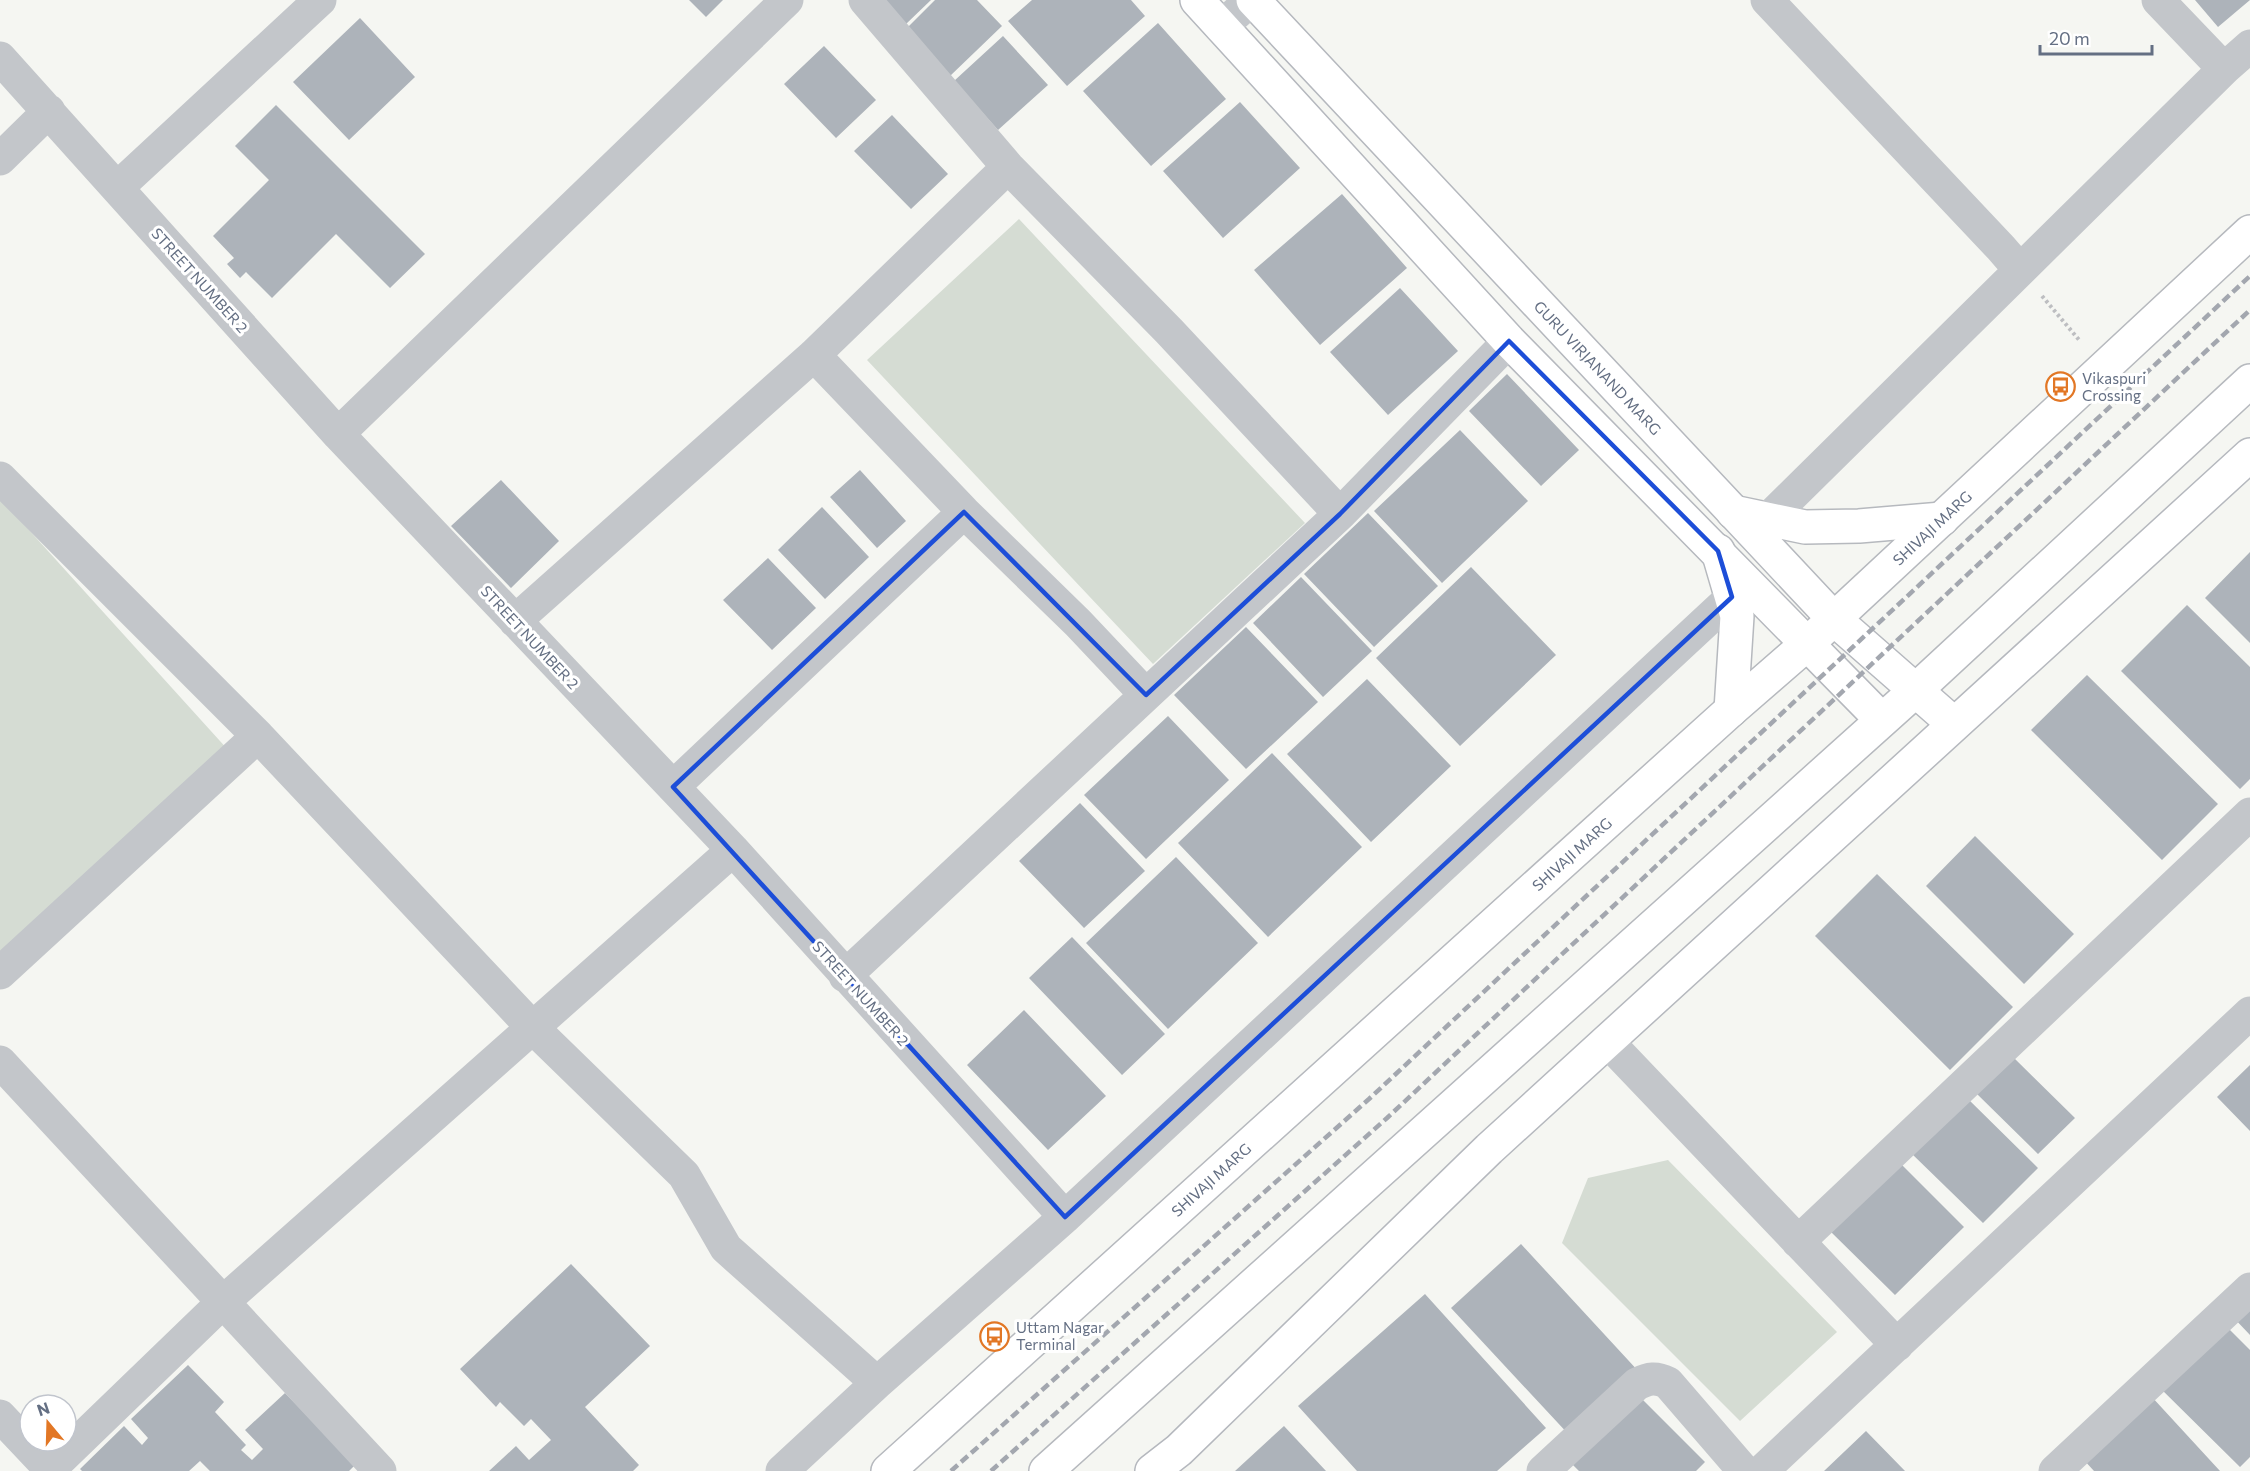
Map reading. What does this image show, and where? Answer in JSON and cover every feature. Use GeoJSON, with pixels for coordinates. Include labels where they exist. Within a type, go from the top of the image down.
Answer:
{"type":"FeatureCollection","features":[{"type":"Feature","properties":{"kind":"main road"},"geometry":{"type":"LineString","coordinates":[[1197,0],[1509,341],[1882,720]]}},
{"type":"Feature","properties":{"kind":"main road","name":"GURU VIRJANAND MARG"},"geometry":{"type":"LineString","coordinates":[[1252,0],[1833,618],[1954,724]]}},
{"type":"Feature","properties":{"kind":"main road","name":"SHIVAJI MARG"},"geometry":{"type":"LineString","coordinates":[[888,1471],[1807,644],[2250,232]]}},
{"type":"Feature","properties":{"kind":"main road"},"geometry":{"type":"LineString","coordinates":[[1046,1471],[1916,690],[2250,381]]}},
{"type":"Feature","properties":{"kind":"main road"},"geometry":{"type":"LineString","coordinates":[[1152,1471],[1179,1450],[1489,1149],[2250,455]]}},
{"type":"Feature","properties":{"kind":"main road"},"geometry":{"type":"LineString","coordinates":[[1733,512],[1805,526],[1859,526],[1942,519]]}},
{"type":"Feature","properties":{"kind":"main road"},"geometry":{"type":"LineString","coordinates":[[1718,551],[1737,616],[1731,710]]}},
{"type":"Feature","properties":{"kind":"street"},"geometry":{"type":"LineString","coordinates":[[117,188],[320,0]]}},
{"type":"Feature","properties":{"kind":"street"},"geometry":{"type":"LineString","coordinates":[[338,434],[787,0]]}},
{"type":"Feature","properties":{"kind":"street"},"geometry":{"type":"LineString","coordinates":[[866,0],[1008,167],[1169,331],[1340,514]]}},
{"type":"Feature","properties":{"kind":"street"},"geometry":{"type":"LineString","coordinates":[[1221,27],[1252,0]]}},
{"type":"Feature","properties":{"kind":"street"},"geometry":{"type":"LineString","coordinates":[[1767,0],[2020,270]]}},
{"type":"Feature","properties":{"kind":"street"},"geometry":{"type":"LineString","coordinates":[[2158,0],[2224,69]]}},
{"type":"Feature","properties":{"kind":"street"},"geometry":{"type":"LineString","coordinates":[[1768,519],[2250,46]]}},
{"type":"Feature","properties":{"kind":"street","name":"STREET NUMBER 2"},"geometry":{"type":"LineString","coordinates":[[0,58],[338,434],[733,850],[1065,1217]]}},
{"type":"Feature","properties":{"kind":"street"},"geometry":{"type":"LineString","coordinates":[[0,159],[49,111]]}},
{"type":"Feature","properties":{"kind":"street"},"geometry":{"type":"LineString","coordinates":[[515,621],[814,355],[1008,167]]}},
{"type":"Feature","properties":{"kind":"street"},"geometry":{"type":"LineString","coordinates":[[845,976],[1340,514],[1509,341]]}},
{"type":"Feature","properties":{"kind":"street"},"geometry":{"type":"LineString","coordinates":[[814,355],[964,512],[1078,623],[1146,695]]}},
{"type":"Feature","properties":{"kind":"street"},"geometry":{"type":"LineString","coordinates":[[0,478],[258,736],[533,1028],[684,1175],[726,1248],[877,1383]]}},
{"type":"Feature","properties":{"kind":"street"},"geometry":{"type":"LineString","coordinates":[[673,788],[964,512]]}},
{"type":"Feature","properties":{"kind":"street"},"geometry":{"type":"LineString","coordinates":[[782,1471],[877,1383],[1065,1217],[1732,597]]}},
{"type":"Feature","properties":{"kind":"street"},"geometry":{"type":"LineString","coordinates":[[0,973],[258,736]]}},
{"type":"Feature","properties":{"kind":"street"},"geometry":{"type":"LineString","coordinates":[[1798,1242],[2250,814]]}},
{"type":"Feature","properties":{"kind":"street"},"geometry":{"type":"LineString","coordinates":[[43,1470],[223,1302],[733,850]]}},
{"type":"Feature","properties":{"kind":"street"},"geometry":{"type":"LineString","coordinates":[[1762,1471],[2250,1013]]}},
{"type":"Feature","properties":{"kind":"street"},"geometry":{"type":"LineString","coordinates":[[1607,1041],[1897,1345]]}},
{"type":"Feature","properties":{"kind":"street"},"geometry":{"type":"LineString","coordinates":[[0,1062],[380,1471]]}},
{"type":"Feature","properties":{"kind":"street"},"geometry":{"type":"LineString","coordinates":[[2055,1471],[2250,1289]]}},
{"type":"Feature","properties":{"kind":"street"},"geometry":{"type":"LineString","coordinates":[[1542,1471],[1637,1384],[1647,1379],[1659,1378],[1668,1383],[1744,1471]]}},
{"type":"Feature","properties":{"kind":"street"},"geometry":{"type":"LineString","coordinates":[[0,1416],[43,1470]]}},
{"type":"Feature","properties":{"kind":"street"},"geometry":{"type":"LineString","coordinates":[[0,1444],[43,1470]]}},
{"type":"Feature","properties":{"kind":"path"},"geometry":{"type":"LineString","coordinates":[[2020,270],[2104,369]]}},
{"type":"Feature","properties":{"kind":"highlighted area"},"geometry":{"type":"Polygon","coordinates":[[[1509,341],[1718,551],[1732,597],[1065,1217],[673,787],[964,512],[1146,695],[1340,514],[1509,341]]]}},
{"type":"Feature","properties":{"kind":"shaded area"},"geometry":{"type":"Polygon","coordinates":[[[1019,219],[1305,523],[1153,664],[867,360],[1019,219]]]}},
{"type":"Feature","properties":{"kind":"shaded area"},"geometry":{"type":"Polygon","coordinates":[[[0,498],[239,762],[0,969],[0,498]]]}},
{"type":"Feature","properties":{"kind":"shaded area"},"geometry":{"type":"Polygon","coordinates":[[[1668,1160],[1837,1332],[1740,1421],[1562,1243],[1588,1178],[1668,1160]]]}},
{"type":"Feature","properties":{"kind":"building"},"geometry":{"type":"Polygon","coordinates":[[[689,0],[723,0],[706,17],[689,0]]]}},
{"type":"Feature","properties":{"kind":"building"},"geometry":{"type":"Polygon","coordinates":[[[883,0],[931,0],[906,24],[883,0]]]}},
{"type":"Feature","properties":{"kind":"building"},"geometry":{"type":"Polygon","coordinates":[[[935,0],[977,0],[1002,26],[950,76],[905,30],[935,0]]]}},
{"type":"Feature","properties":{"kind":"building"},"geometry":{"type":"Polygon","coordinates":[[[1032,0],[1131,0],[1145,16],[1067,86],[1008,21],[1032,0]]]}},
{"type":"Feature","properties":{"kind":"building"},"geometry":{"type":"Polygon","coordinates":[[[2195,0],[2250,0],[2218,27],[2195,0]]]}},
{"type":"Feature","properties":{"kind":"building"},"geometry":{"type":"Polygon","coordinates":[[[360,18],[415,77],[349,140],[293,82],[360,18]]]}},
{"type":"Feature","properties":{"kind":"building"},"geometry":{"type":"Polygon","coordinates":[[[1158,23],[1226,99],[1151,166],[1083,91],[1158,23]]]}},
{"type":"Feature","properties":{"kind":"building"},"geometry":{"type":"Polygon","coordinates":[[[1003,36],[1048,85],[998,130],[954,81],[1003,36]]]}},
{"type":"Feature","properties":{"kind":"building"},"geometry":{"type":"Polygon","coordinates":[[[824,46],[876,100],[836,138],[784,84],[824,46]]]}},
{"type":"Feature","properties":{"kind":"building"},"geometry":{"type":"Polygon","coordinates":[[[1240,102],[1300,168],[1223,238],[1163,171],[1240,102]]]}},
{"type":"Feature","properties":{"kind":"building"},"geometry":{"type":"Polygon","coordinates":[[[276,105],[425,254],[390,288],[336,234],[272,298],[246,272],[240,278],[227,264],[234,258],[213,236],[269,180],[235,146],[276,105]]]}},
{"type":"Feature","properties":{"kind":"building"},"geometry":{"type":"Polygon","coordinates":[[[892,115],[948,174],[911,209],[854,151],[892,115]]]}},
{"type":"Feature","properties":{"kind":"building"},"geometry":{"type":"Polygon","coordinates":[[[1342,194],[1407,268],[1320,345],[1254,270],[1342,194]]]}},
{"type":"Feature","properties":{"kind":"building"},"geometry":{"type":"Polygon","coordinates":[[[1400,288],[1458,351],[1388,415],[1330,352],[1400,288]]]}},
{"type":"Feature","properties":{"kind":"building"},"geometry":{"type":"Polygon","coordinates":[[[1507,374],[1579,450],[1541,486],[1469,411],[1507,374]]]}},
{"type":"Feature","properties":{"kind":"building"},"geometry":{"type":"Polygon","coordinates":[[[1460,430],[1528,501],[1442,583],[1374,511],[1460,430]]]}},
{"type":"Feature","properties":{"kind":"building"},"geometry":{"type":"Polygon","coordinates":[[[860,470],[906,521],[877,548],[830,497],[860,470]]]}},
{"type":"Feature","properties":{"kind":"building"},"geometry":{"type":"Polygon","coordinates":[[[501,480],[559,541],[511,588],[451,526],[501,480]]]}},
{"type":"Feature","properties":{"kind":"building"},"geometry":{"type":"Polygon","coordinates":[[[822,507],[869,557],[825,599],[778,550],[822,507]]]}},
{"type":"Feature","properties":{"kind":"building"},"geometry":{"type":"Polygon","coordinates":[[[1368,513],[1438,586],[1374,647],[1304,574],[1368,513]]]}},
{"type":"Feature","properties":{"kind":"building"},"geometry":{"type":"Polygon","coordinates":[[[2250,552],[2250,643],[2205,598],[2250,552]]]}},
{"type":"Feature","properties":{"kind":"building"},"geometry":{"type":"Polygon","coordinates":[[[768,558],[816,608],[772,650],[723,600],[768,558]]]}},
{"type":"Feature","properties":{"kind":"building"},"geometry":{"type":"Polygon","coordinates":[[[1471,567],[1556,655],[1460,746],[1376,658],[1471,567]]]}},
{"type":"Feature","properties":{"kind":"building"},"geometry":{"type":"Polygon","coordinates":[[[1301,577],[1372,651],[1323,697],[1253,623],[1301,577]]]}},
{"type":"Feature","properties":{"kind":"building"},"geometry":{"type":"Polygon","coordinates":[[[2187,605],[2250,667],[2250,779],[2240,789],[2121,671],[2187,605]]]}},
{"type":"Feature","properties":{"kind":"building"},"geometry":{"type":"Polygon","coordinates":[[[1246,627],[1318,702],[1246,769],[1174,695],[1246,627]]]}},
{"type":"Feature","properties":{"kind":"building"},"geometry":{"type":"Polygon","coordinates":[[[2087,675],[2218,804],[2162,860],[2031,730],[2087,675]]]}},
{"type":"Feature","properties":{"kind":"building"},"geometry":{"type":"Polygon","coordinates":[[[1367,679],[1451,766],[1371,842],[1287,754],[1367,679]]]}},
{"type":"Feature","properties":{"kind":"building"},"geometry":{"type":"Polygon","coordinates":[[[1168,716],[1229,780],[1146,859],[1084,795],[1168,716]]]}},
{"type":"Feature","properties":{"kind":"building"},"geometry":{"type":"Polygon","coordinates":[[[1272,753],[1362,847],[1268,937],[1178,843],[1272,753]]]}},
{"type":"Feature","properties":{"kind":"building"},"geometry":{"type":"Polygon","coordinates":[[[1080,803],[1145,871],[1084,928],[1019,861],[1080,803]]]}},
{"type":"Feature","properties":{"kind":"building"},"geometry":{"type":"Polygon","coordinates":[[[1975,836],[2074,934],[2024,984],[1926,886],[1975,836]]]}},
{"type":"Feature","properties":{"kind":"building"},"geometry":{"type":"Polygon","coordinates":[[[1176,857],[1258,943],[1168,1029],[1086,943],[1176,857]]]}},
{"type":"Feature","properties":{"kind":"building"},"geometry":{"type":"Polygon","coordinates":[[[1877,874],[2013,1007],[1950,1070],[1815,936],[1877,874]]]}},
{"type":"Feature","properties":{"kind":"building"},"geometry":{"type":"Polygon","coordinates":[[[1072,937],[1165,1034],[1122,1075],[1029,978],[1072,937]]]}},
{"type":"Feature","properties":{"kind":"building"},"geometry":{"type":"Polygon","coordinates":[[[1024,1010],[1106,1096],[1048,1150],[967,1065],[1024,1010]]]}},
{"type":"Feature","properties":{"kind":"building"},"geometry":{"type":"Polygon","coordinates":[[[2013,1057],[2075,1118],[2038,1154],[1977,1094],[2013,1057]]]}},
{"type":"Feature","properties":{"kind":"building"},"geometry":{"type":"Polygon","coordinates":[[[2250,1065],[2250,1131],[2217,1097],[2250,1065]]]}},
{"type":"Feature","properties":{"kind":"building"},"geometry":{"type":"Polygon","coordinates":[[[1966,1097],[2038,1168],[1983,1223],[1911,1153],[1966,1097]]]}},
{"type":"Feature","properties":{"kind":"building"},"geometry":{"type":"Polygon","coordinates":[[[1900,1163],[1964,1227],[1895,1295],[1831,1232],[1900,1163]]]}},
{"type":"Feature","properties":{"kind":"building"},"geometry":{"type":"Polygon","coordinates":[[[1521,1244],[1640,1373],[1571,1437],[1451,1308],[1521,1244]]]}},
{"type":"Feature","properties":{"kind":"building"},"geometry":{"type":"Polygon","coordinates":[[[571,1264],[650,1346],[585,1407],[639,1465],[633,1471],[489,1471],[516,1446],[529,1460],[551,1440],[531,1419],[524,1426],[500,1402],[496,1407],[460,1369],[571,1264]]]}},
{"type":"Feature","properties":{"kind":"building"},"geometry":{"type":"Polygon","coordinates":[[[1425,1294],[1546,1428],[1497,1471],[1357,1471],[1298,1406],[1425,1294]]]}},
{"type":"Feature","properties":{"kind":"building"},"geometry":{"type":"Polygon","coordinates":[[[2250,1300],[2250,1335],[2232,1316],[2250,1300]]]}},
{"type":"Feature","properties":{"kind":"building"},"geometry":{"type":"Polygon","coordinates":[[[2221,1321],[2250,1350],[2250,1457],[2240,1467],[2157,1385],[2221,1321]]]}},
{"type":"Feature","properties":{"kind":"building"},"geometry":{"type":"Polygon","coordinates":[[[188,1365],[224,1402],[215,1412],[246,1445],[241,1450],[252,1460],[263,1449],[245,1430],[285,1393],[355,1465],[349,1471],[210,1471],[200,1461],[189,1471],[82,1471],[80,1469],[124,1426],[142,1445],[148,1438],[131,1419],[188,1365]]]}},
{"type":"Feature","properties":{"kind":"building"},"geometry":{"type":"Polygon","coordinates":[[[1637,1394],[1705,1462],[1696,1471],[1579,1471],[1570,1462],[1637,1394]]]}},
{"type":"Feature","properties":{"kind":"building"},"geometry":{"type":"Polygon","coordinates":[[[2151,1396],[2220,1471],[2094,1471],[2083,1459],[2151,1396]]]}},
{"type":"Feature","properties":{"kind":"building"},"geometry":{"type":"Polygon","coordinates":[[[1284,1426],[1326,1471],[1235,1471],[1284,1426]]]}},
{"type":"Feature","properties":{"kind":"building"},"geometry":{"type":"Polygon","coordinates":[[[1866,1431],[1905,1471],[1824,1471],[1866,1431]]]}},
{"type":"Feature","properties":{"kind":"railway"},"geometry":{"type":"LineString","coordinates":[[951,1471],[1369,1099],[2250,276]]}},
{"type":"Feature","properties":{"kind":"railway"},"geometry":{"type":"LineString","coordinates":[[991,1471],[1387,1118],[2250,310]]}},
{"type":"Feature","properties":{"kind":"place","name":"Vikaspuri Crossing"},"geometry":{"type":"Point","coordinates":[2061,387]}},
{"type":"Feature","properties":{"kind":"place","name":"Uttam Nagar Terminal"},"geometry":{"type":"Point","coordinates":[995,1336]}}]}
